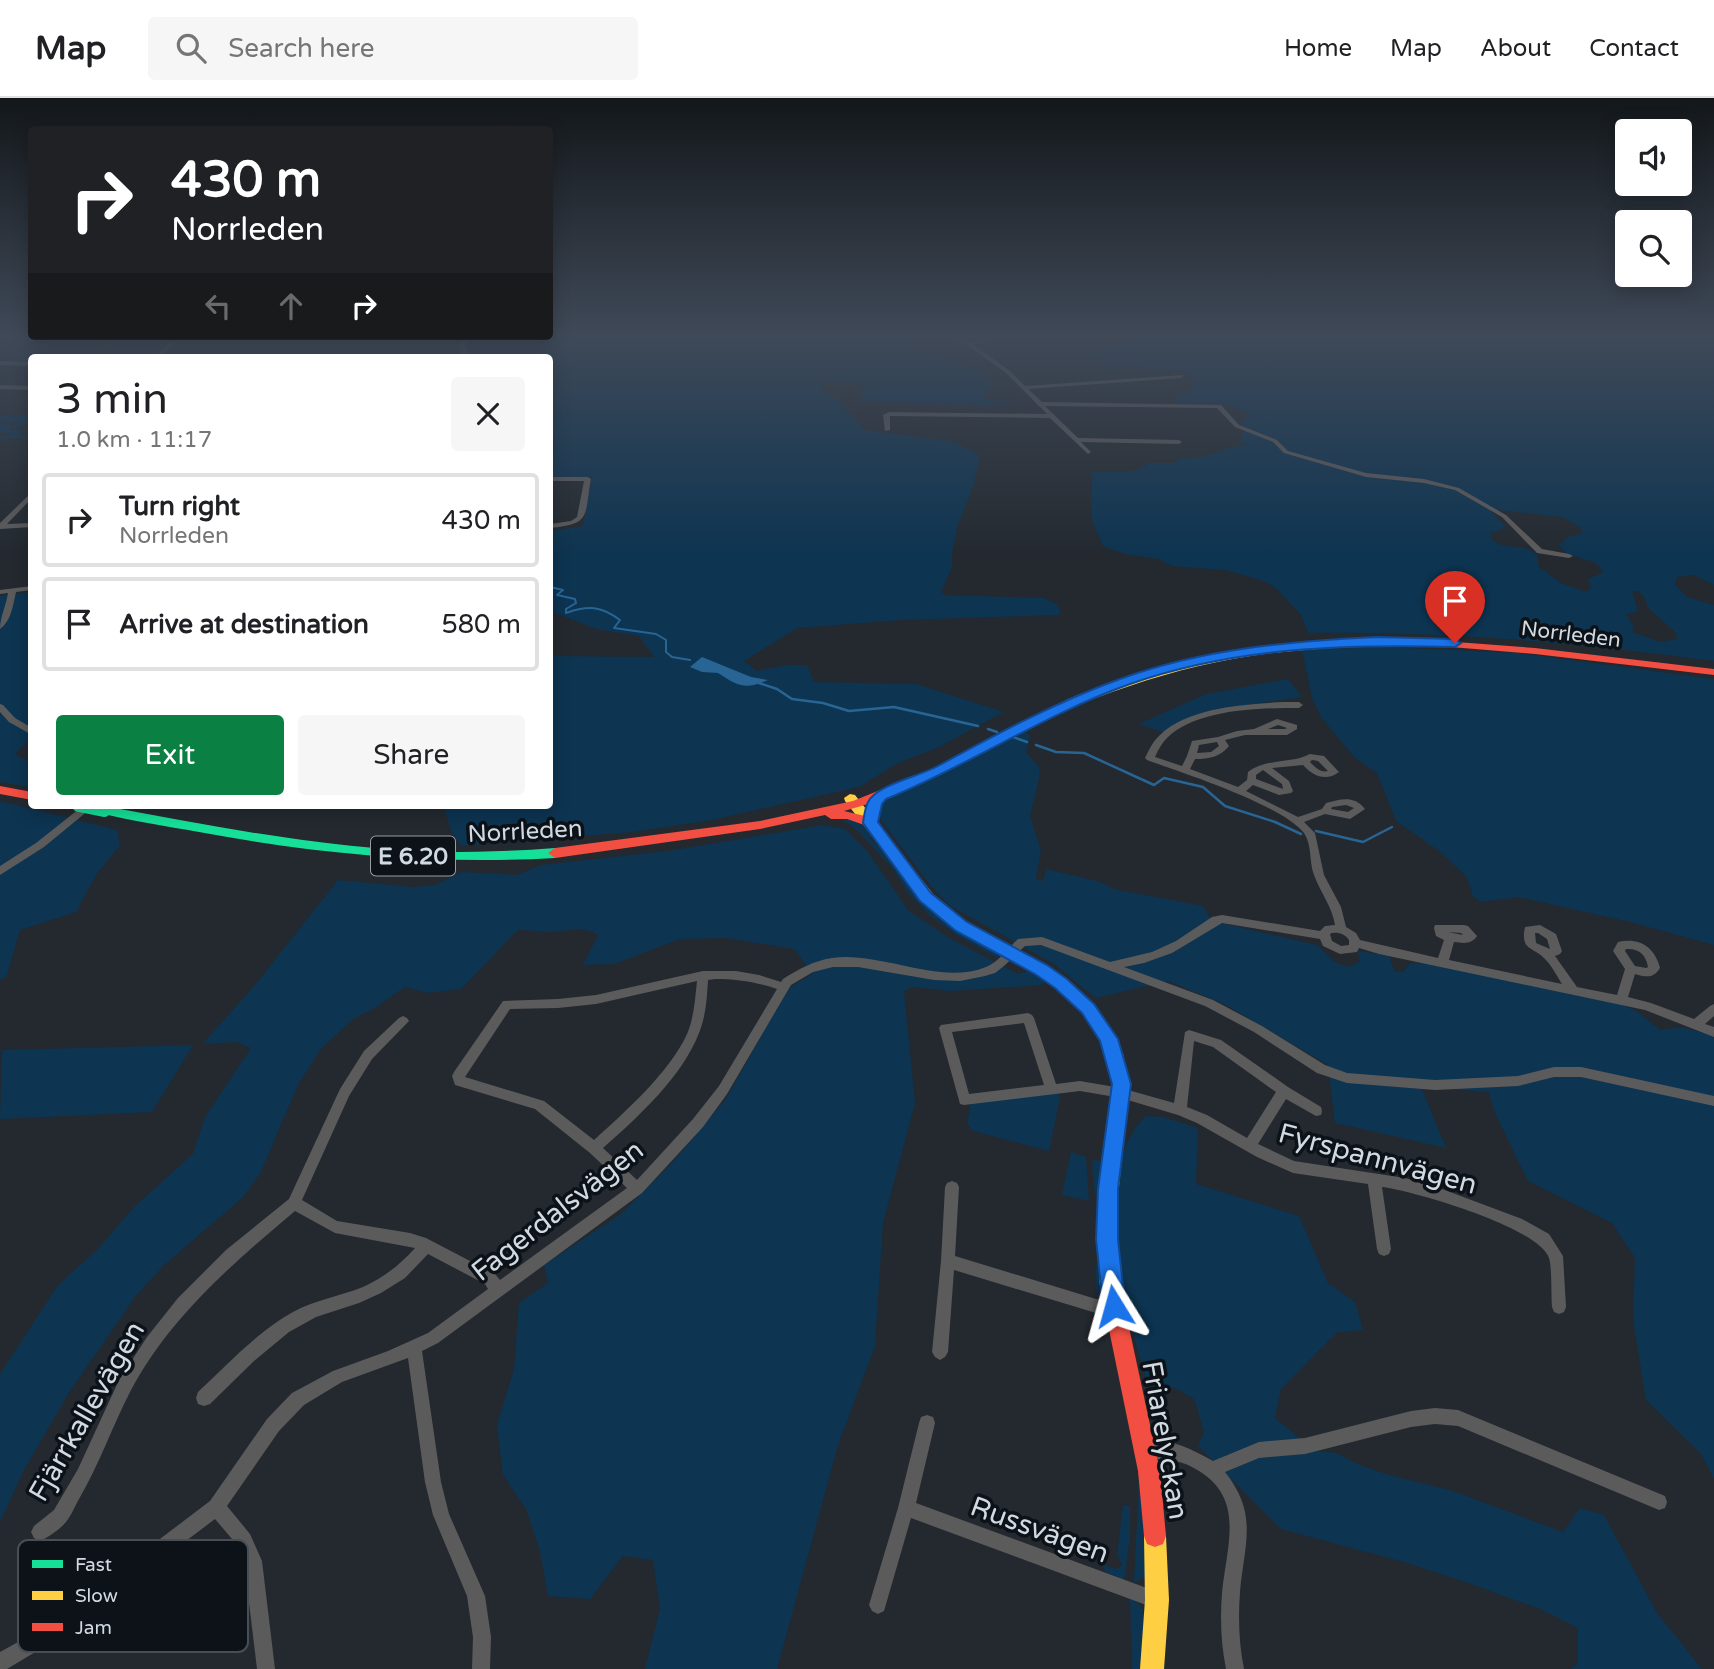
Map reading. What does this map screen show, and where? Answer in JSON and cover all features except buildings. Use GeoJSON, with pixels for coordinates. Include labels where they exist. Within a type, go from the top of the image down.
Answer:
{"type":"FeatureCollection","features":[{"type":"Feature","properties":{"kind":"main road","name":"Norrleden"},"geometry":{"type":"LineString","coordinates":[[107,809],[290,845],[412,856],[479,857],[588,851],[796,818],[852,801],[1077,701],[1154,672],[1232,654],[1329,642],[1411,641],[1491,646],[1714,672]]}},
{"type":"Feature","properties":{"kind":"main road","name":"Norrleden"},"geometry":{"type":"LineString","coordinates":[[724,830],[881,795],[933,775],[1016,729]]}},
{"type":"Feature","properties":{"kind":"main road"},"geometry":{"type":"LineString","coordinates":[[0,790],[28,795]]}},
{"type":"Feature","properties":{"kind":"main road"},"geometry":{"type":"LineString","coordinates":[[796,818],[838,814],[870,823],[875,803],[881,795]]}},
{"type":"Feature","properties":{"kind":"main road","name":"Friarelyckan"},"geometry":{"type":"LineString","coordinates":[[852,801],[932,903],[961,926],[1051,976],[1088,1009],[1104,1031],[1115,1054],[1121,1093],[1108,1189],[1107,1239],[1114,1306],[1146,1448],[1156,1534],[1157,1600],[1152,1669]]}},
{"type":"Feature","properties":{"kind":"street"},"geometry":{"type":"LineString","coordinates":[[1044,408],[1079,440],[1088,452]]}},
{"type":"Feature","properties":{"kind":"street"},"geometry":{"type":"LineString","coordinates":[[1221,408],[1237,426],[1275,441],[1286,452],[1366,475],[1424,481],[1457,489],[1504,516],[1540,551],[1569,556]]}},
{"type":"Feature","properties":{"kind":"street"},"geometry":{"type":"LineString","coordinates":[[887,430],[889,414],[1052,416]]}},
{"type":"Feature","properties":{"kind":"street"},"geometry":{"type":"LineString","coordinates":[[1079,440],[1178,442]]}},
{"type":"Feature","properties":{"kind":"street"},"geometry":{"type":"LineString","coordinates":[[553,479],[589,479],[580,518],[573,523],[553,526]]}},
{"type":"Feature","properties":{"kind":"street"},"geometry":{"type":"LineString","coordinates":[[0,526],[28,498]]}},
{"type":"Feature","properties":{"kind":"street"},"geometry":{"type":"LineString","coordinates":[[0,526],[28,525]]}},
{"type":"Feature","properties":{"kind":"street"},"geometry":{"type":"LineString","coordinates":[[0,592],[28,589]]}},
{"type":"Feature","properties":{"kind":"street"},"geometry":{"type":"LineString","coordinates":[[0,627],[9,609],[12,591]]}},
{"type":"Feature","properties":{"kind":"street"},"geometry":{"type":"LineString","coordinates":[[1299,705],[1251,707],[1176,727],[1160,739],[1150,758],[1185,769],[1296,821],[1310,834],[1319,874],[1339,910],[1341,929]]}},
{"type":"Feature","properties":{"kind":"street"},"geometry":{"type":"LineString","coordinates":[[0,707],[12,720],[28,730]]}},
{"type":"Feature","properties":{"kind":"street"},"geometry":{"type":"LineString","coordinates":[[1185,769],[1195,743],[1236,732],[1258,730]]}},
{"type":"Feature","properties":{"kind":"street"},"geometry":{"type":"LineString","coordinates":[[1192,756],[1213,754],[1221,750],[1224,746],[1220,738]]}},
{"type":"Feature","properties":{"kind":"street"},"geometry":{"type":"LineString","coordinates":[[1252,781],[1251,774],[1254,770],[1267,769],[1280,763],[1305,762]]}},
{"type":"Feature","properties":{"kind":"street"},"geometry":{"type":"LineString","coordinates":[[1252,781],[1279,792],[1288,791],[1286,783],[1267,769]]}},
{"type":"Feature","properties":{"kind":"street"},"geometry":{"type":"LineString","coordinates":[[1238,792],[1252,781]]}},
{"type":"Feature","properties":{"kind":"street"},"geometry":{"type":"LineString","coordinates":[[0,872],[94,809]]}},
{"type":"Feature","properties":{"kind":"street"},"geometry":{"type":"LineString","coordinates":[[1296,821],[1325,811]]}},
{"type":"Feature","properties":{"kind":"street"},"geometry":{"type":"LineString","coordinates":[[1112,965],[1138,962],[1165,953],[1216,920],[1324,936]]}},
{"type":"Feature","properties":{"kind":"street"},"geometry":{"type":"LineString","coordinates":[[1324,936],[1329,929],[1341,929],[1352,935],[1356,943],[1378,950],[1663,1010],[1714,1032]]}},
{"type":"Feature","properties":{"kind":"street"},"geometry":{"type":"LineString","coordinates":[[1324,936],[1330,946],[1340,950],[1353,948],[1356,943]]}},
{"type":"Feature","properties":{"kind":"street"},"geometry":{"type":"LineString","coordinates":[[1442,963],[1450,938]]}},
{"type":"Feature","properties":{"kind":"street","name":"Fagerdalsvägen"},"geometry":{"type":"LineString","coordinates":[[173,1540],[216,1507],[273,1425],[298,1399],[338,1376],[414,1348],[433,1338],[637,1189],[715,1101],[783,987],[800,971],[826,962],[855,961],[921,974],[955,977],[986,972],[1000,964],[1022,942],[1042,940],[1209,1003],[1250,1024],[1321,1069],[1356,1080],[1436,1084],[1494,1083],[1518,1081],[1554,1072],[1581,1072],[1714,1101]]}},
{"type":"Feature","properties":{"kind":"street"},"geometry":{"type":"LineString","coordinates":[[1548,954],[1572,989]]}},
{"type":"Feature","properties":{"kind":"street"},"geometry":{"type":"LineString","coordinates":[[1621,1000],[1631,969]]}},
{"type":"Feature","properties":{"kind":"street"},"geometry":{"type":"LineString","coordinates":[[637,1189],[594,1148],[539,1105],[465,1085],[459,1081],[458,1076],[507,1004],[577,1003],[612,997],[673,979],[703,975],[759,978],[783,987]]}},
{"type":"Feature","properties":{"kind":"street"},"geometry":{"type":"LineString","coordinates":[[594,1148],[623,1123],[692,1037],[698,1019],[703,975]]}},
{"type":"Feature","properties":{"kind":"street"},"geometry":{"type":"LineString","coordinates":[[1697,1024],[1714,1009]]}},
{"type":"Feature","properties":{"kind":"street","name":"Fyrspannvägen"},"geometry":{"type":"LineString","coordinates":[[1051,1088],[1028,1018],[945,1028],[964,1100],[1080,1086],[1121,1093],[1180,1110],[1293,1167],[1405,1184],[1446,1196],[1517,1224],[1544,1239],[1556,1256],[1559,1307]]}},
{"type":"Feature","properties":{"kind":"street","name":"Fjärrkallevägen"},"geometry":{"type":"LineString","coordinates":[[40,1532],[60,1516],[84,1475],[125,1387],[152,1342],[183,1303],[231,1255],[295,1203],[344,1093],[369,1055],[403,1021]]}},
{"type":"Feature","properties":{"kind":"street","name":"Fyrspannvägen"},"geometry":{"type":"LineString","coordinates":[[1180,1110],[1189,1035],[1217,1043],[1316,1111]]}},
{"type":"Feature","properties":{"kind":"street","name":"Fyrspannvägen"},"geometry":{"type":"LineString","coordinates":[[1249,1146],[1284,1091]]}},
{"type":"Feature","properties":{"kind":"street"},"geometry":{"type":"LineString","coordinates":[[1374,1179],[1384,1249]]}},
{"type":"Feature","properties":{"kind":"street"},"geometry":{"type":"LineString","coordinates":[[940,1352],[951,1187]]}},
{"type":"Feature","properties":{"kind":"street"},"geometry":{"type":"LineString","coordinates":[[295,1203],[335,1227],[426,1245],[477,1270],[498,1290]]}},
{"type":"Feature","properties":{"kind":"street"},"geometry":{"type":"LineString","coordinates":[[204,1398],[249,1354],[281,1329],[323,1306],[368,1292],[390,1280],[426,1245]]}},
{"type":"Feature","properties":{"kind":"street"},"geometry":{"type":"LineString","coordinates":[[947,1261],[1097,1306],[1114,1306]]}},
{"type":"Feature","properties":{"kind":"street"},"geometry":{"type":"LineString","coordinates":[[414,1348],[433,1482],[441,1515],[476,1595],[482,1637],[481,1669]]}},
{"type":"Feature","properties":{"kind":"street"},"geometry":{"type":"LineString","coordinates":[[1213,1469],[1238,1456],[1259,1450],[1305,1446],[1411,1419],[1435,1416],[1468,1422],[1660,1502]]}},
{"type":"Feature","properties":{"kind":"street"},"geometry":{"type":"LineString","coordinates":[[878,1605],[927,1423]]}},
{"type":"Feature","properties":{"kind":"street"},"geometry":{"type":"LineString","coordinates":[[1146,1448],[1174,1451],[1213,1469],[1231,1495],[1239,1520],[1231,1591],[1231,1635],[1235,1669]]}},
{"type":"Feature","properties":{"kind":"street"},"geometry":{"type":"LineString","coordinates":[[216,1507],[243,1540]]}},
{"type":"Feature","properties":{"kind":"street","name":"Russvägen"},"geometry":{"type":"LineString","coordinates":[[906,1508],[1157,1600]]}},
{"type":"Feature","properties":{"kind":"street"},"geometry":{"type":"LineString","coordinates":[[248,1550],[253,1561],[266,1669]]}},
{"type":"Feature","properties":{"kind":"street","name":"Fagerdalsvägen"},"geometry":{"type":"LineString","coordinates":[[0,1662],[18,1652]]}},
{"type":"Feature","properties":{"kind":"shaded area"},"geometry":{"type":"Polygon","coordinates":[[[553,408],[845,408],[865,430],[955,442],[980,456],[974,484],[958,525],[952,567],[941,592],[945,595],[1044,598],[1056,604],[1061,612],[1059,615],[902,620],[797,628],[744,661],[757,671],[786,665],[807,665],[814,682],[916,684],[1004,712],[937,748],[898,763],[859,787],[712,820],[632,832],[461,846],[451,831],[444,809],[553,809],[553,656],[654,657],[639,636],[596,629],[553,612],[553,531],[583,526],[592,477],[553,477],[553,408]]]}},
{"type":"Feature","properties":{"kind":"shaded area"},"geometry":{"type":"Polygon","coordinates":[[[1237,408],[1714,408],[1714,585],[1694,575],[1677,577],[1675,585],[1687,597],[1714,605],[1714,661],[1511,640],[1410,634],[1308,633],[1301,615],[1275,587],[1261,580],[1225,570],[1172,566],[1159,559],[1125,554],[1103,546],[1092,520],[1092,472],[1137,470],[1148,463],[1175,463],[1178,458],[1201,457],[1236,446],[1249,446],[1240,441],[1244,428],[1239,423],[1249,415],[1237,408]],[[1489,509],[1505,526],[1499,531],[1490,532],[1493,541],[1505,546],[1528,549],[1538,556],[1538,566],[1561,583],[1586,592],[1591,588],[1588,579],[1604,572],[1596,563],[1567,554],[1559,545],[1569,536],[1581,534],[1581,528],[1563,517],[1489,509]],[[1632,591],[1638,611],[1626,614],[1634,627],[1632,632],[1660,642],[1677,639],[1675,632],[1648,608],[1644,596],[1638,591],[1632,591]]]}},
{"type":"Feature","properties":{"kind":"shaded area"},"geometry":{"type":"Polygon","coordinates":[[[28,414],[28,424],[7,429],[23,430],[19,435],[28,438],[0,439],[13,434],[0,432],[0,423],[12,426],[18,423],[0,421],[0,416],[28,414]]]}},
{"type":"Feature","properties":{"kind":"shaded area"},"geometry":{"type":"Polygon","coordinates":[[[28,592],[28,741],[15,754],[28,761],[28,787],[0,782],[0,596],[28,592]]]}},
{"type":"Feature","properties":{"kind":"shaded area"},"geometry":{"type":"Polygon","coordinates":[[[1386,647],[1517,653],[1714,679],[1714,945],[1630,922],[1518,897],[1481,902],[1473,896],[1467,877],[1439,851],[1396,821],[1377,773],[1354,757],[1321,717],[1312,698],[1302,650],[1386,647]]]}},
{"type":"Feature","properties":{"kind":"shaded area"},"geometry":{"type":"Polygon","coordinates":[[[702,657],[751,677],[768,680],[753,685],[741,685],[718,673],[702,672],[690,667],[702,657]]]}},
{"type":"Feature","properties":{"kind":"shaded area"},"geometry":{"type":"Polygon","coordinates":[[[1288,679],[1302,697],[1211,712],[1163,732],[1139,724],[1206,694],[1288,679]]]}},
{"type":"Feature","properties":{"kind":"shaded area"},"geometry":{"type":"Polygon","coordinates":[[[1026,732],[1030,736],[1026,752],[1039,767],[1040,774],[1030,816],[1041,850],[1036,879],[1043,881],[1046,869],[1101,882],[1113,889],[1203,906],[1212,921],[1317,945],[1336,963],[1350,967],[1360,961],[1358,951],[1389,956],[1395,972],[1403,972],[1410,963],[1430,964],[1621,1004],[1638,1012],[1660,1030],[1680,1027],[1714,1035],[1714,1478],[1700,1453],[1646,1400],[1633,1319],[1635,1258],[1612,1223],[1528,1181],[1494,1111],[1489,1092],[1421,1087],[1446,1148],[1335,1123],[1328,1065],[1226,1005],[1168,981],[1096,998],[1054,964],[949,905],[930,885],[881,820],[877,808],[882,799],[1026,732]]]}},
{"type":"Feature","properties":{"kind":"shaded area"},"geometry":{"type":"Polygon","coordinates":[[[0,801],[117,830],[120,845],[96,875],[76,912],[20,930],[6,978],[0,979],[0,801]]]}},
{"type":"Feature","properties":{"kind":"shaded area"},"geometry":{"type":"Polygon","coordinates":[[[838,817],[864,826],[871,840],[996,951],[999,959],[958,936],[929,915],[908,893],[894,870],[858,831],[838,817]]]}},
{"type":"Feature","properties":{"kind":"shaded area"},"geometry":{"type":"Polygon","coordinates":[[[823,825],[845,829],[867,851],[909,911],[951,939],[1018,974],[1029,971],[1045,981],[1042,985],[950,991],[912,987],[904,991],[915,1103],[883,1223],[875,1346],[838,1445],[777,1669],[645,1669],[660,1609],[653,1560],[623,1556],[590,1599],[548,1596],[540,1551],[526,1509],[503,1475],[497,1425],[514,1369],[519,1303],[548,1283],[544,1265],[621,1214],[673,1162],[725,1100],[789,988],[813,974],[794,949],[726,938],[680,939],[614,964],[583,965],[598,935],[593,932],[582,929],[553,932],[518,930],[461,989],[427,993],[405,987],[375,1008],[353,1019],[320,1050],[298,1085],[260,1174],[242,1198],[163,1266],[135,1297],[68,1394],[23,1472],[0,1522],[0,1374],[58,1285],[97,1250],[135,1206],[193,1154],[205,1117],[251,1048],[236,1042],[204,1044],[205,1041],[255,985],[338,880],[412,887],[435,885],[462,872],[517,875],[541,865],[668,851],[823,825]]]}},
{"type":"Feature","properties":{"kind":"shaded area"},"geometry":{"type":"Polygon","coordinates":[[[193,1045],[152,1112],[0,1119],[2,1050],[193,1045]]]}},
{"type":"Feature","properties":{"kind":"shaded area"},"geometry":{"type":"Polygon","coordinates":[[[1056,1091],[1060,1097],[1049,1151],[973,1131],[967,1124],[971,1103],[1056,1091]]]}},
{"type":"Feature","properties":{"kind":"shaded area"},"geometry":{"type":"Polygon","coordinates":[[[1146,1116],[1163,1117],[1198,1128],[1196,1184],[1299,1216],[1328,1283],[1355,1302],[1363,1330],[1337,1332],[1281,1389],[1275,1418],[1315,1451],[1337,1453],[1355,1463],[1389,1475],[1453,1491],[1563,1532],[1580,1508],[1604,1515],[1657,1613],[1702,1669],[1570,1669],[1578,1664],[1578,1628],[1540,1609],[1404,1562],[1281,1529],[1198,1446],[1204,1431],[1194,1399],[1175,1388],[1148,1386],[1123,1285],[1116,1207],[1119,1171],[1129,1140],[1146,1116]]]}},
{"type":"Feature","properties":{"kind":"shaded area"},"geometry":{"type":"Polygon","coordinates":[[[1071,1152],[1086,1157],[1089,1201],[1062,1195],[1071,1152]]]}},
{"type":"Feature","properties":{"kind":"shaded area"},"geometry":{"type":"Polygon","coordinates":[[[1093,1159],[1101,1161],[1099,1174],[1104,1296],[1101,1300],[1098,1298],[1096,1280],[1100,1226],[1093,1159]]]}},
{"type":"Feature","properties":{"kind":"shaded area"},"geometry":{"type":"Polygon","coordinates":[[[1139,1482],[1145,1526],[1145,1577],[1134,1583],[1139,1482]]]}},
{"type":"Feature","properties":{"kind":"shaded area"},"geometry":{"type":"Polygon","coordinates":[[[1123,1505],[1130,1506],[1130,1538],[1124,1580],[1107,1573],[1101,1564],[1116,1569],[1122,1565],[1117,1555],[1123,1505]]]}},
{"type":"Feature","properties":{"kind":"shaded area"},"geometry":{"type":"Polygon","coordinates":[[[1130,1599],[1138,1603],[1146,1619],[1145,1669],[1132,1669],[1130,1599]]]}},
{"type":"Feature","properties":{"kind":"waterway"},"geometry":{"type":"LineString","coordinates":[[553,588],[563,590],[557,595],[575,599],[576,603],[566,609],[566,613],[588,608],[607,612],[620,620],[614,628],[656,634],[666,640],[666,652],[672,657],[690,660]]}},
{"type":"Feature","properties":{"kind":"waterway"},"geometry":{"type":"LineString","coordinates":[[759,683],[777,689],[792,699],[823,703],[849,711],[894,707],[978,726]]}},
{"type":"Feature","properties":{"kind":"waterway"},"geometry":{"type":"LineString","coordinates":[[988,729],[997,732]]}},
{"type":"Feature","properties":{"kind":"waterway"},"geometry":{"type":"LineString","coordinates":[[1013,737],[1027,742]]}},
{"type":"Feature","properties":{"kind":"waterway"},"geometry":{"type":"LineString","coordinates":[[1036,745],[1056,752],[1084,753],[1154,785],[1164,778],[1203,787],[1225,806],[1275,822],[1301,834]]}},
{"type":"Feature","properties":{"kind":"waterway"},"geometry":{"type":"LineString","coordinates":[[1316,831],[1363,842],[1392,827]]}},
{"type":"Feature","properties":{"kind":"traffic: fast"},"geometry":{"type":"LineString","coordinates":[[99,809],[104,810]]}},
{"type":"Feature","properties":{"kind":"traffic: fast"},"geometry":{"type":"LineString","coordinates":[[104,810],[328,848],[441,856],[555,853]]}},
{"type":"Feature","properties":{"kind":"traffic: slow"},"geometry":{"type":"LineString","coordinates":[[1058,709],[1152,675],[1246,653],[1343,643],[1443,644]]}},
{"type":"Feature","properties":{"kind":"traffic: slow"},"geometry":{"type":"LineString","coordinates":[[850,798],[932,903],[962,926],[1041,969],[1074,994],[1099,1023],[1115,1054],[1122,1084],[1108,1205]]}},
{"type":"Feature","properties":{"kind":"traffic: slow"},"geometry":{"type":"LineString","coordinates":[[1152,1669],[1157,1600],[1155,1536]]}},
{"type":"Feature","properties":{"kind":"traffic: jam"},"geometry":{"type":"LineString","coordinates":[[1443,644],[1535,651],[1714,672]]}},
{"type":"Feature","properties":{"kind":"traffic: jam"},"geometry":{"type":"LineString","coordinates":[[555,853],[760,825],[856,804],[936,772],[1058,709]]}},
{"type":"Feature","properties":{"kind":"traffic: jam"},"geometry":{"type":"LineString","coordinates":[[0,790],[28,795]]}},
{"type":"Feature","properties":{"kind":"traffic: jam"},"geometry":{"type":"LineString","coordinates":[[831,815],[848,815],[870,823],[875,803],[881,795]]}},
{"type":"Feature","properties":{"kind":"traffic: jam"},"geometry":{"type":"LineString","coordinates":[[1108,1205],[1109,1281],[1149,1471],[1155,1536]]}},
{"type":"Feature","properties":{"kind":"route"},"geometry":{"type":"LineString","coordinates":[[1114,1306],[1109,1279],[1108,1189],[1122,1084],[1118,1063],[1108,1039],[1099,1023],[1074,994],[1041,969],[961,926],[926,897],[870,823],[875,803],[881,795],[933,775],[1012,734],[1016,729],[1077,701],[1126,681],[1172,667],[1261,649],[1329,642],[1455,643]]}}]}
